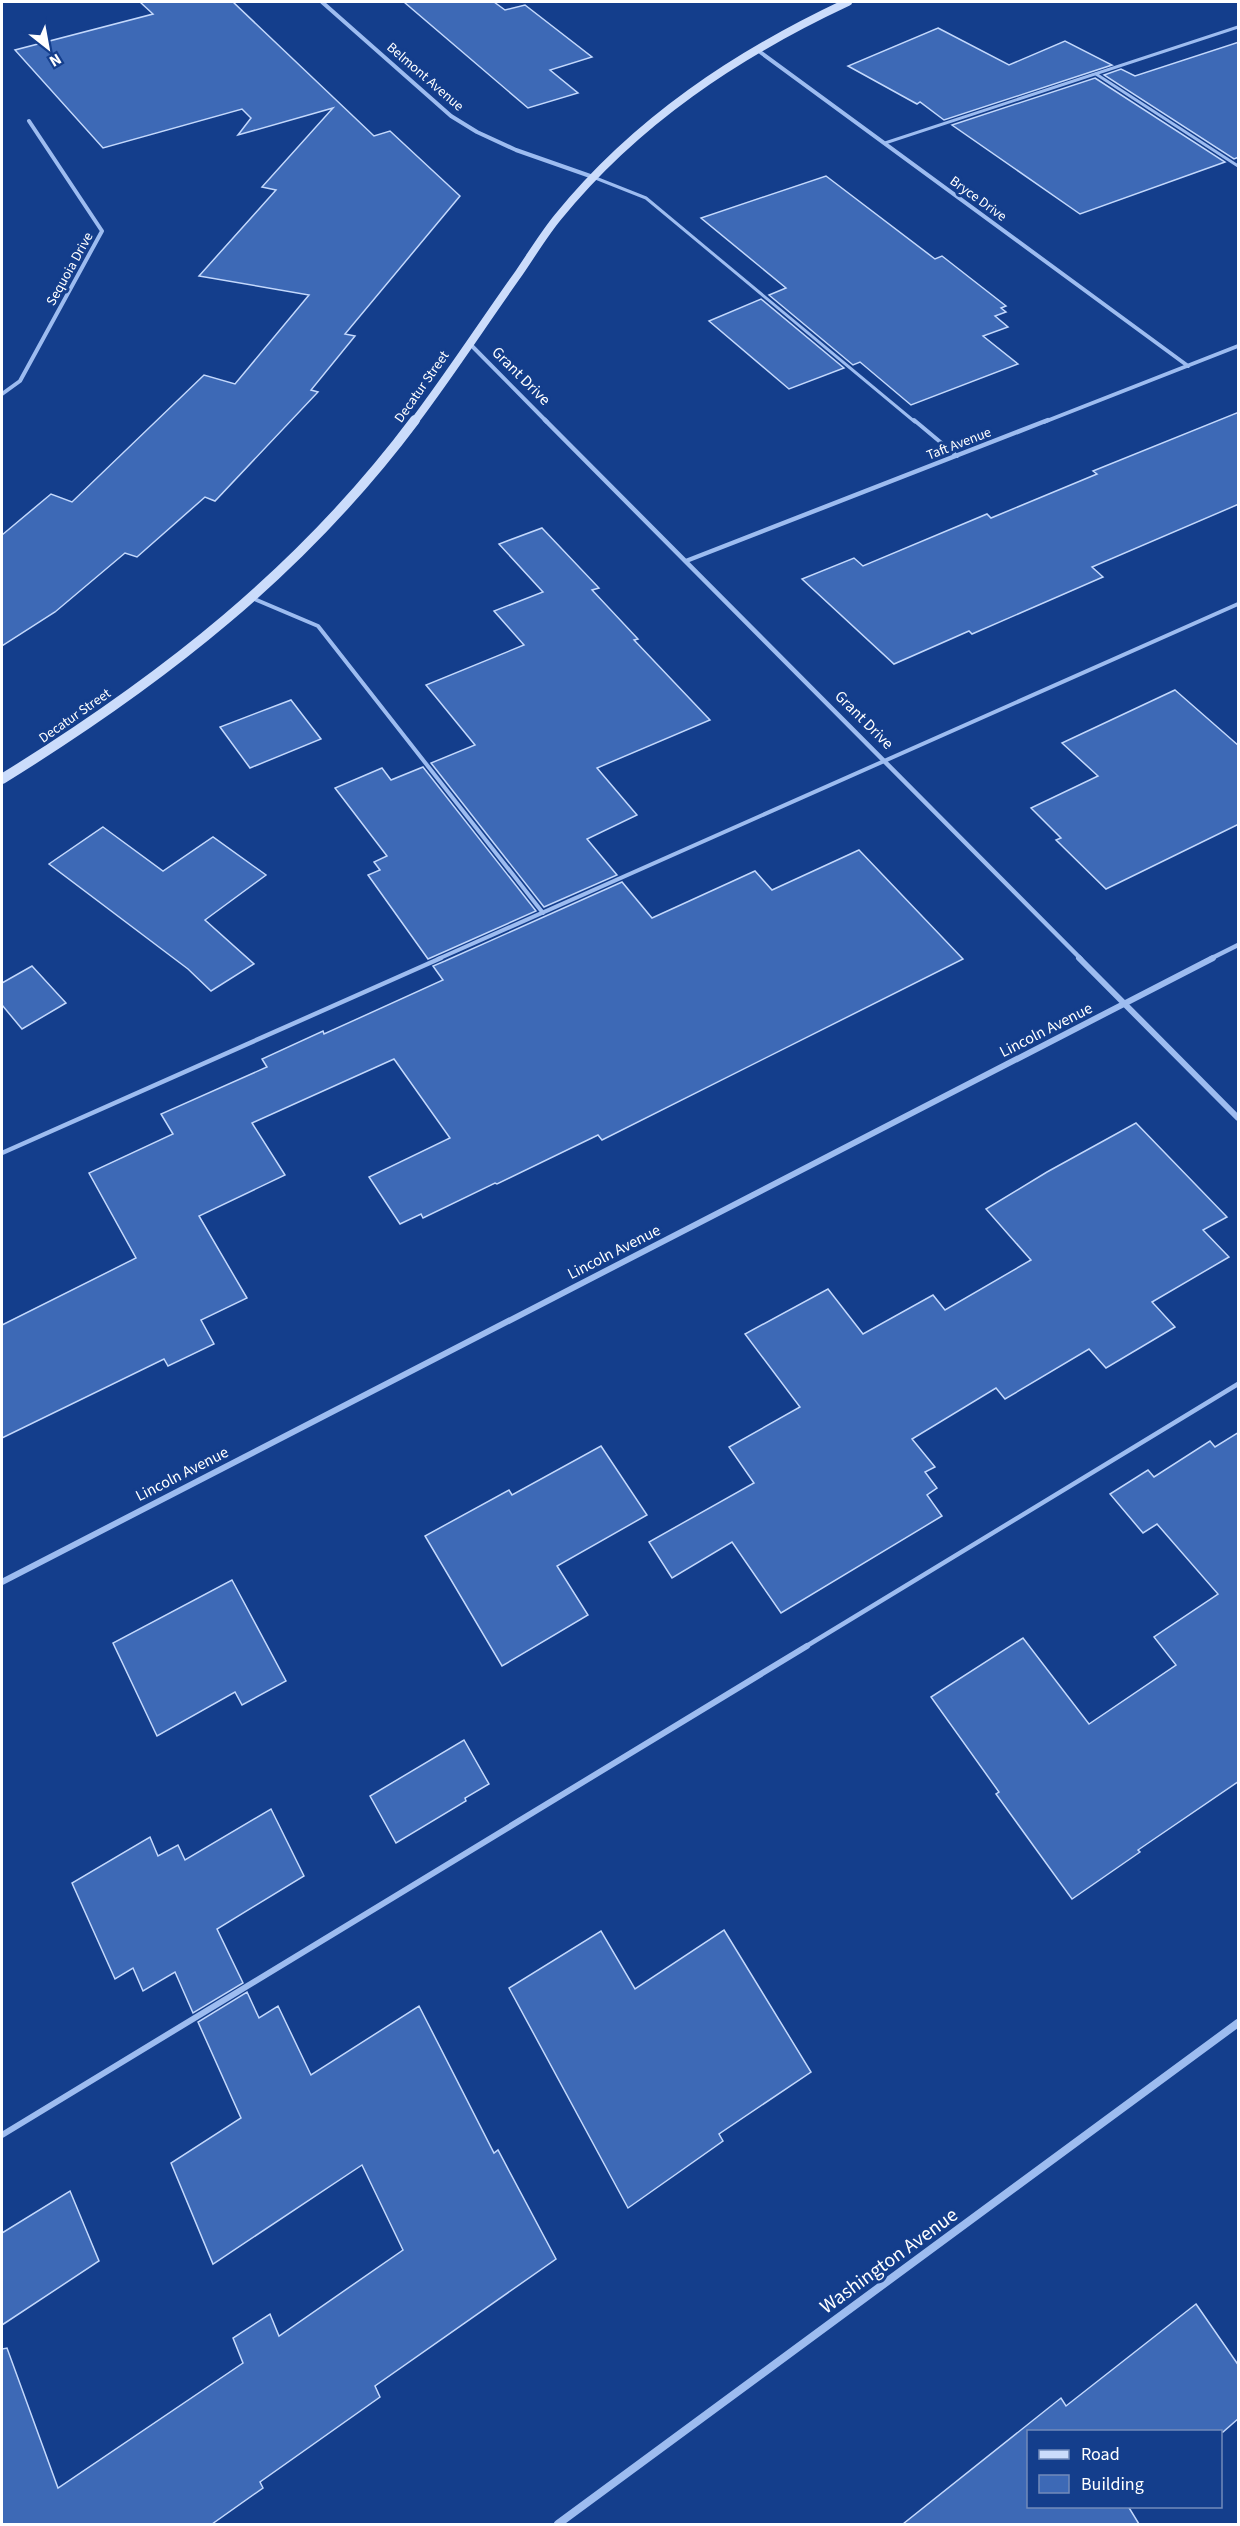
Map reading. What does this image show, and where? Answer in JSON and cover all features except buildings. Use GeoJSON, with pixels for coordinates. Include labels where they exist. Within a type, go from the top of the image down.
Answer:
{"type":"FeatureCollection","features":[{"type":"Feature","properties":{"kind":"street","name":"Belmont Avenue"},"geometry":{"type":"LineString","coordinates":[[322,2],[460,121],[477,132],[516,150],[592,177]]}},
{"type":"Feature","properties":{"kind":"street","name":"Decatur Street"},"geometry":{"type":"LineString","coordinates":[[2,779],[42,755],[152,679],[252,598],[296,558],[352,499],[410,428],[561,213],[592,177],[640,132],[695,88],[755,49],[848,2]]}},
{"type":"Feature","properties":{"kind":"street","name":"Bryce Drive"},"geometry":{"type":"LineString","coordinates":[[755,49],[1188,366]]}},
{"type":"Feature","properties":{"kind":"street","name":"Sequoia Drive"},"geometry":{"type":"LineString","coordinates":[[2,394],[20,381],[102,231],[29,121]]}},
{"type":"Feature","properties":{"kind":"street","name":"Grant Drive"},"geometry":{"type":"LineString","coordinates":[[469,343],[1239,1118]]}},
{"type":"Feature","properties":{"kind":"street","name":"Taft Avenue"},"geometry":{"type":"LineString","coordinates":[[686,561],[1239,346]]}},
{"type":"Feature","properties":{"kind":"street","name":"Lincoln Avenue"},"geometry":{"type":"LineString","coordinates":[[2,1581],[1239,945]]}},
{"type":"Feature","properties":{"kind":"street","name":"Washington Avenue"},"geometry":{"type":"LineString","coordinates":[[558,2524],[1239,2024]]}},
{"type":"Feature","properties":{"kind":"lane"},"geometry":{"type":"LineString","coordinates":[[885,143],[1239,27]]}},
{"type":"Feature","properties":{"kind":"lane"},"geometry":{"type":"LineString","coordinates":[[1096,74],[1239,166]]}},
{"type":"Feature","properties":{"kind":"lane"},"geometry":{"type":"LineString","coordinates":[[592,177],[646,198],[957,456]]}},
{"type":"Feature","properties":{"kind":"lane"},"geometry":{"type":"LineString","coordinates":[[252,598],[318,626],[543,913]]}},
{"type":"Feature","properties":{"kind":"lane"},"geometry":{"type":"LineString","coordinates":[[2,1153],[1239,604]]}},
{"type":"Feature","properties":{"kind":"lane"},"geometry":{"type":"LineString","coordinates":[[2,2135],[1239,1384]]}}]}
